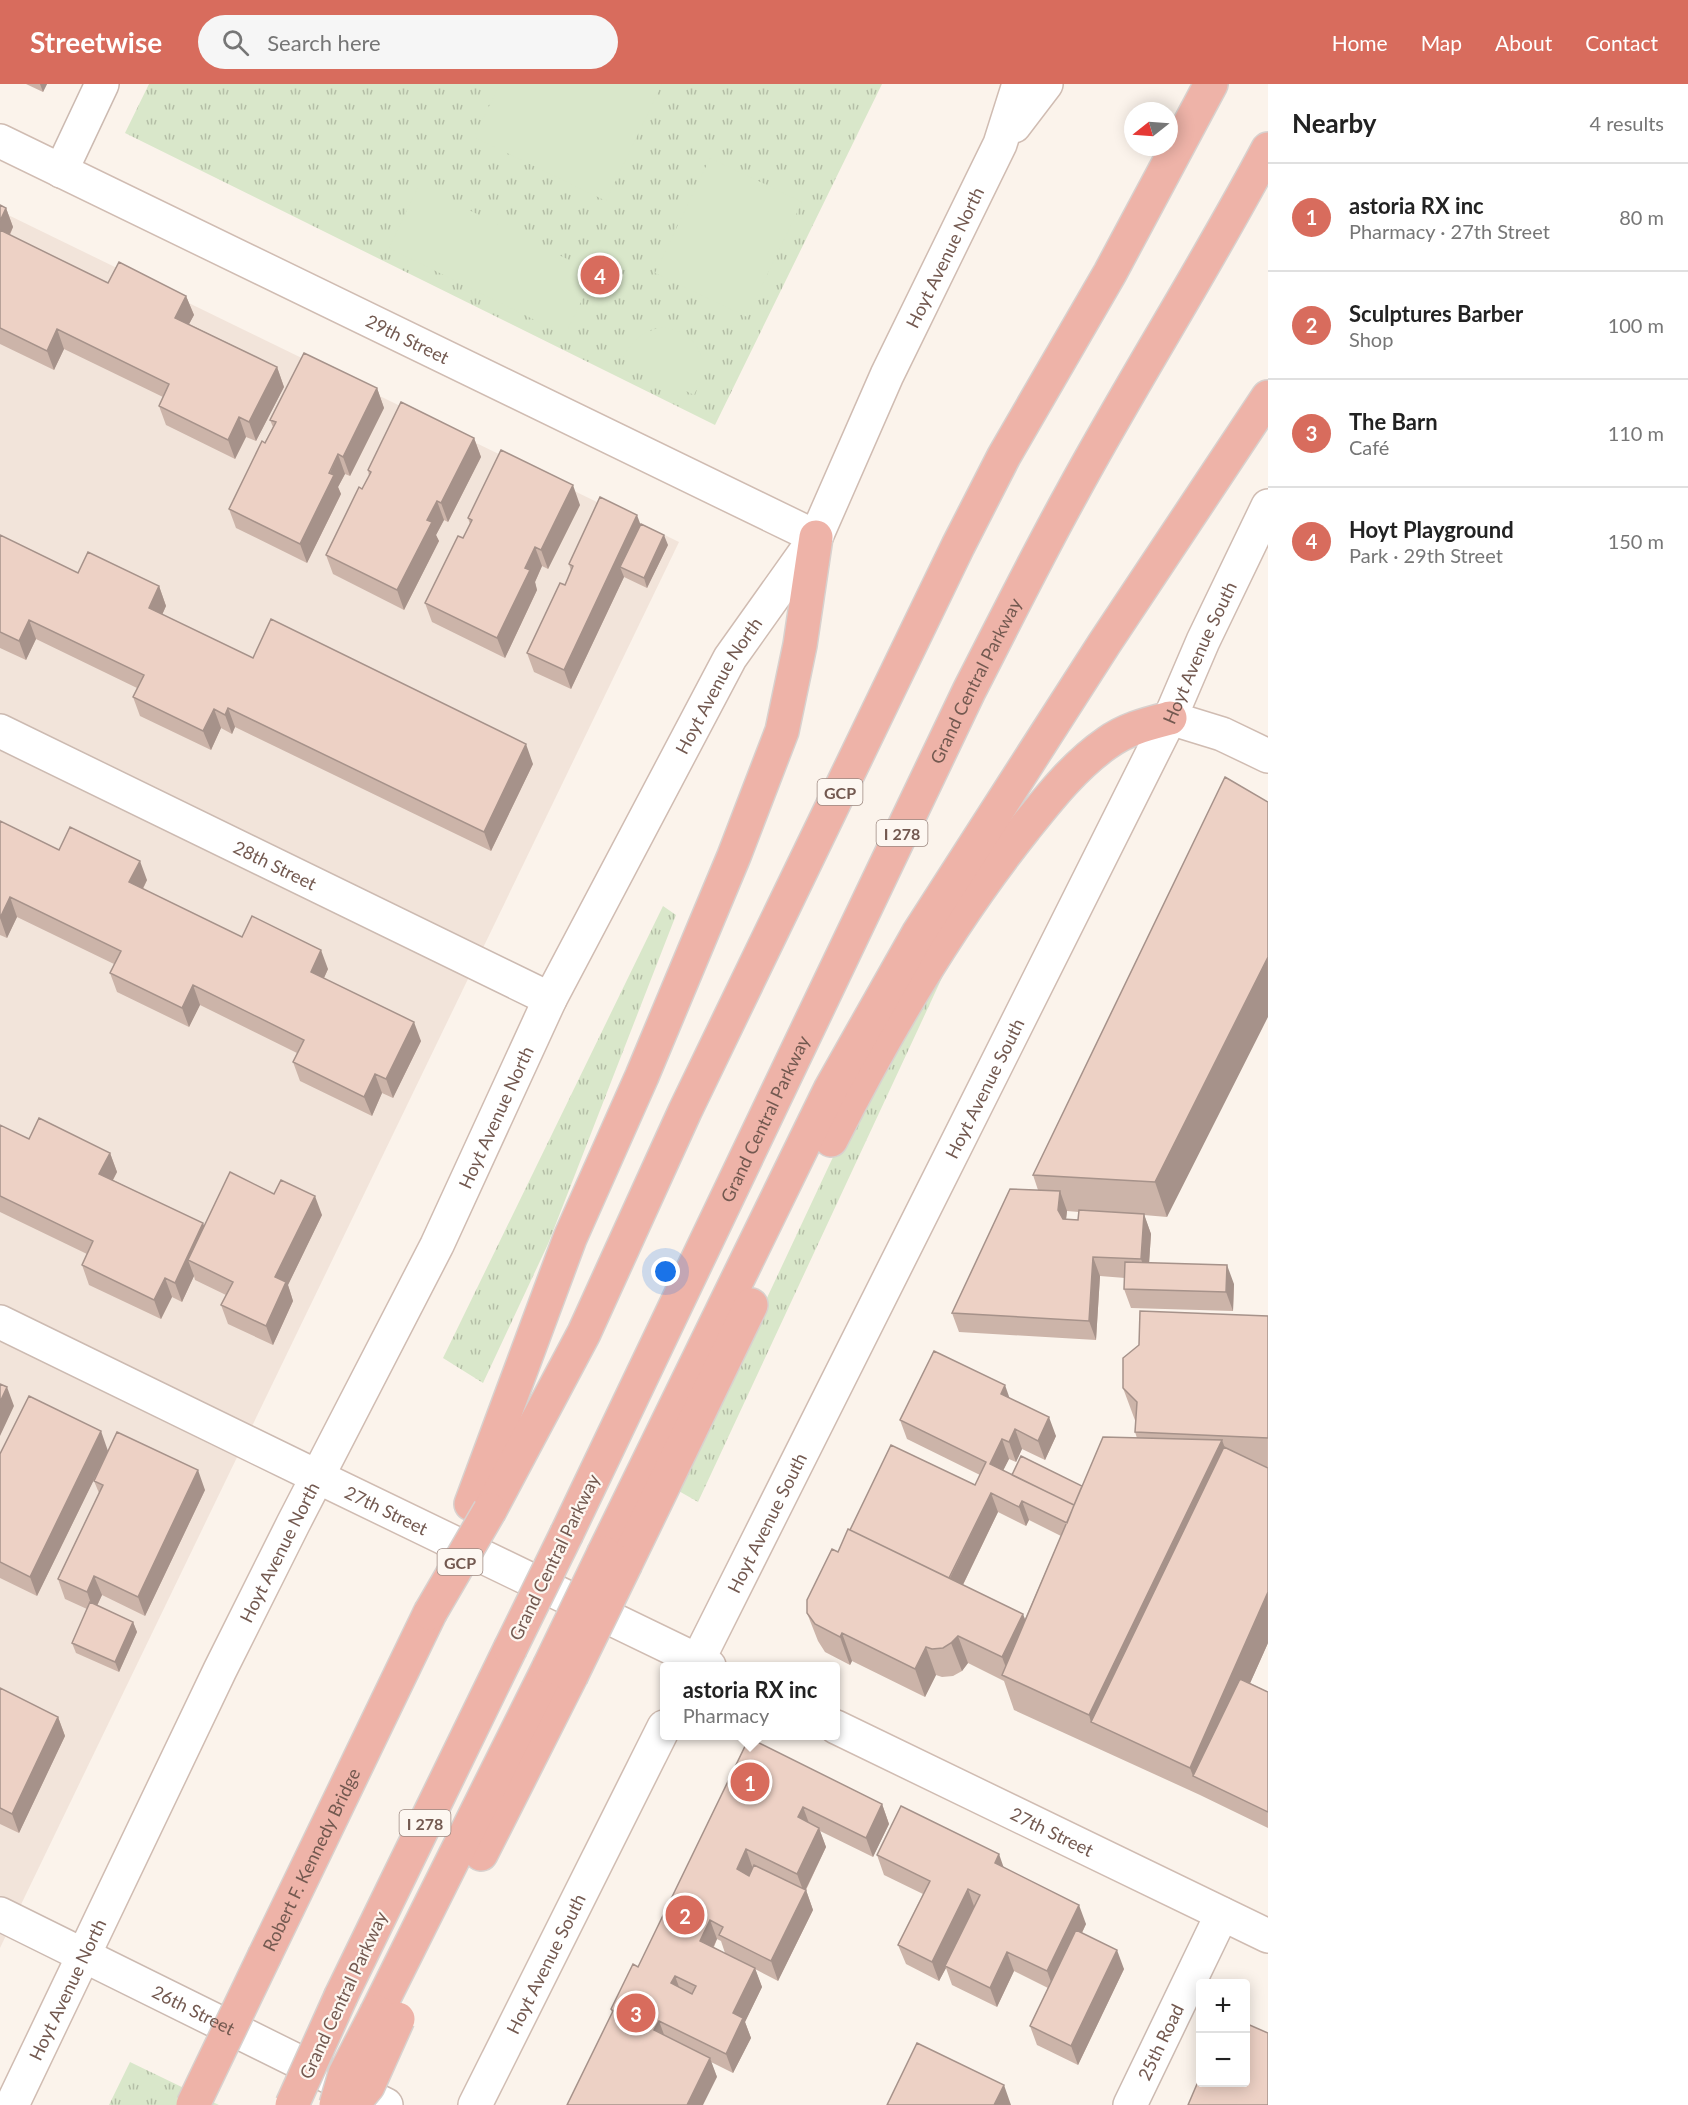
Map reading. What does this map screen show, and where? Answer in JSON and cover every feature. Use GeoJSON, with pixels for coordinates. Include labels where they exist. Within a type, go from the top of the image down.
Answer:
{"type":"FeatureCollection","features":[{"type":"Feature","properties":{"kind":"highway","name":"GCP"},"geometry":{"type":"LineString","coordinates":[[481,1507],[584,1333],[685,1111],[958,546],[1004,456],[1110,273],[1211,84]]}},
{"type":"Feature","properties":{"kind":"highway","name":"Grand Central Parkway"},"geometry":{"type":"LineString","coordinates":[[292,2105],[341,1996],[567,1533],[969,691],[1072,493],[1186,298],[1268,149]]}},
{"type":"Feature","properties":{"kind":"highway"},"geometry":{"type":"LineString","coordinates":[[336,2105],[345,2074],[387,2016],[615,1558],[831,1088],[918,934],[1104,644],[1268,398]]}},
{"type":"Feature","properties":{"kind":"highway"},"geometry":{"type":"LineString","coordinates":[[481,1507],[570,1238],[642,1076],[734,856],[782,731],[800,645],[816,537]]}},
{"type":"Feature","properties":{"kind":"highway"},"geometry":{"type":"LineString","coordinates":[[615,1558],[858,1086],[949,934],[989,873],[1036,814],[1081,764],[1107,743],[1130,729],[1170,718]]}},
{"type":"Feature","properties":{"kind":"highway","name":"Robert F. Kennedy Bridge"},"geometry":{"type":"LineString","coordinates":[[193,2105],[481,1507]]}},
{"type":"Feature","properties":{"kind":"highway"},"geometry":{"type":"LineString","coordinates":[[352,2105],[368,2086],[387,2016]]}},
{"type":"Feature","properties":{"kind":"main road"},"geometry":{"type":"LineString","coordinates":[[62,171],[102,84]]}},
{"type":"Feature","properties":{"kind":"main road","name":"Hoyt Avenue North"},"geometry":{"type":"LineString","coordinates":[[12,2105],[220,1670],[436,1245],[550,999],[730,658],[816,537],[886,375],[1000,144],[1019,84]]}},
{"type":"Feature","properties":{"kind":"main road","name":"Hoyt Avenue North"},"geometry":{"type":"LineString","coordinates":[[1000,144],[1046,84]]}},
{"type":"Feature","properties":{"kind":"main road","name":"29th Street"},"geometry":{"type":"LineString","coordinates":[[0,141],[816,537]]}},
{"type":"Feature","properties":{"kind":"main road","name":"Hoyt Avenue South"},"geometry":{"type":"LineString","coordinates":[[702,1662],[1170,718],[1203,641],[1268,506]]}},
{"type":"Feature","properties":{"kind":"main road"},"geometry":{"type":"LineString","coordinates":[[1170,718],[1222,734],[1268,756]]}},
{"type":"Feature","properties":{"kind":"main road","name":"28th Street"},"geometry":{"type":"LineString","coordinates":[[0,732],[550,999]]}},
{"type":"Feature","properties":{"kind":"main road","name":"27th Street"},"geometry":{"type":"LineString","coordinates":[[0,1322],[695,1662]]}},
{"type":"Feature","properties":{"kind":"main road","name":"27th Street"},"geometry":{"type":"LineString","coordinates":[[840,1729],[1268,1936]]}},
{"type":"Feature","properties":{"kind":"main road","name":"Hoyt Avenue South"},"geometry":{"type":"LineString","coordinates":[[475,2105],[660,1735]]}},
{"type":"Feature","properties":{"kind":"main road","name":"26th Street"},"geometry":{"type":"LineString","coordinates":[[0,1914],[85,1954],[386,2105]]}},
{"type":"Feature","properties":{"kind":"main road","name":"25th Road"},"geometry":{"type":"LineString","coordinates":[[1130,2105],[1222,1914]]}},
{"type":"Feature","properties":{"kind":"shaded area"},"geometry":{"type":"Polygon","coordinates":[[[0,211],[679,542],[0,1948],[0,211]]]}},
{"type":"Feature","properties":{"kind":"green space"},"geometry":{"type":"Polygon","coordinates":[[[149,84],[882,84],[715,425],[125,133],[149,84]]]}},
{"type":"Feature","properties":{"kind":"green space"},"geometry":{"type":"Polygon","coordinates":[[[500,84],[662,84],[606,201],[474,137],[500,84]]]}},
{"type":"Feature","properties":{"kind":"green space"},"geometry":{"type":"Polygon","coordinates":[[[710,158],[802,202],[747,317],[655,273],[710,158]]]}},
{"type":"Feature","properties":{"kind":"green space"},"geometry":{"type":"Polygon","coordinates":[[[419,185],[595,273],[565,335],[389,248],[419,185]]]}},
{"type":"Feature","properties":{"kind":"green space"},"geometry":{"type":"Polygon","coordinates":[[[662,327],[681,332],[695,343],[703,360],[703,376],[694,395],[622,359],[638,338],[662,327]]]}},
{"type":"Feature","properties":{"kind":"green space"},"geometry":{"type":"Polygon","coordinates":[[[663,906],[676,915],[548,1244],[483,1383],[443,1358],[663,906]]]}},
{"type":"Feature","properties":{"kind":"green space"},"geometry":{"type":"Polygon","coordinates":[[[954,952],[698,1502],[677,1490],[856,1108],[954,952]]]}},
{"type":"Feature","properties":{"kind":"green space"},"geometry":{"type":"Polygon","coordinates":[[[130,2062],[219,2105],[109,2105],[130,2062]]]}},
{"type":"Feature","properties":{"kind":"building"},"geometry":{"type":"Polygon","coordinates":[[[0,205],[6,208],[0,221],[0,205]]]}},
{"type":"Feature","properties":{"kind":"building"},"geometry":{"type":"Polygon","coordinates":[[[0,230],[108,283],[119,262],[186,296],[175,318],[277,367],[249,422],[239,417],[228,440],[159,406],[169,384],[57,329],[47,351],[0,328],[0,230]]]}},
{"type":"Feature","properties":{"kind":"building"},"geometry":{"type":"Polygon","coordinates":[[[304,353],[377,388],[343,457],[338,454],[329,473],[334,475],[300,544],[229,509],[262,441],[265,443],[276,422],[270,420],[304,353]]]}},
{"type":"Feature","properties":{"kind":"building"},"geometry":{"type":"Polygon","coordinates":[[[401,402],[474,438],[441,503],[437,501],[427,520],[432,522],[397,590],[326,555],[359,487],[362,489],[371,472],[368,470],[401,402]]]}},
{"type":"Feature","properties":{"kind":"building"},"geometry":{"type":"Polygon","coordinates":[[[501,450],[573,485],[541,550],[535,547],[525,568],[530,570],[497,638],[425,603],[458,536],[463,538],[472,520],[468,518],[501,450]]]}},
{"type":"Feature","properties":{"kind":"building"},"geometry":{"type":"Polygon","coordinates":[[[600,497],[637,515],[564,670],[527,653],[560,583],[565,585],[573,566],[569,564],[600,497]]]}},
{"type":"Feature","properties":{"kind":"building"},"geometry":{"type":"Polygon","coordinates":[[[641,524],[664,535],[644,578],[620,567],[641,524]]]}},
{"type":"Feature","properties":{"kind":"building"},"geometry":{"type":"Polygon","coordinates":[[[0,535],[78,573],[88,552],[159,586],[149,608],[253,658],[271,619],[526,744],[484,832],[228,708],[225,715],[214,709],[203,731],[133,697],[144,675],[29,620],[19,641],[0,632],[0,535]]]}},
{"type":"Feature","properties":{"kind":"building"},"geometry":{"type":"Polygon","coordinates":[[[1225,777],[1268,802],[1268,957],[1155,1182],[1033,1175],[1225,777]]]}},
{"type":"Feature","properties":{"kind":"building"},"geometry":{"type":"Polygon","coordinates":[[[0,821],[59,850],[70,827],[140,861],[129,882],[242,937],[252,916],[321,950],[311,972],[414,1022],[386,1079],[375,1074],[364,1097],[293,1062],[304,1040],[193,985],[182,1008],[110,973],[121,951],[10,897],[0,918],[0,821]]]}},
{"type":"Feature","properties":{"kind":"building"},"geometry":{"type":"Polygon","coordinates":[[[39,1118],[110,1153],[99,1174],[203,1223],[175,1283],[165,1278],[154,1300],[82,1265],[93,1241],[0,1196],[0,1125],[29,1139],[39,1118]]]}},
{"type":"Feature","properties":{"kind":"building"},"geometry":{"type":"Polygon","coordinates":[[[230,1172],[274,1194],[281,1180],[315,1196],[275,1277],[286,1282],[266,1326],[221,1305],[233,1282],[188,1260],[230,1172]]]}},
{"type":"Feature","properties":{"kind":"building"},"geometry":{"type":"Polygon","coordinates":[[[1010,1189],[1060,1191],[1058,1210],[1063,1219],[1078,1220],[1079,1210],[1144,1214],[1141,1259],[1093,1257],[1089,1321],[952,1313],[1010,1189]]]}},
{"type":"Feature","properties":{"kind":"building"},"geometry":{"type":"Polygon","coordinates":[[[1125,1262],[1227,1265],[1226,1292],[1124,1289],[1125,1262]]]}},
{"type":"Feature","properties":{"kind":"building"},"geometry":{"type":"Polygon","coordinates":[[[1140,1311],[1268,1316],[1268,1438],[1135,1432],[1137,1402],[1123,1388],[1123,1358],[1139,1345],[1140,1311]]]}},
{"type":"Feature","properties":{"kind":"building"},"geometry":{"type":"Polygon","coordinates":[[[934,1351],[1005,1385],[1001,1394],[1049,1417],[1038,1441],[1015,1429],[1009,1442],[1002,1439],[990,1464],[1074,1505],[1067,1523],[1022,1501],[1019,1507],[991,1493],[949,1578],[850,1530],[891,1445],[975,1485],[986,1462],[900,1420],[934,1351]]]}},
{"type":"Feature","properties":{"kind":"building"},"geometry":{"type":"Polygon","coordinates":[[[0,1384],[7,1387],[0,1402],[0,1384]]]}},
{"type":"Feature","properties":{"kind":"building"},"geometry":{"type":"Polygon","coordinates":[[[29,1396],[101,1431],[30,1577],[0,1562],[0,1454],[29,1396]]]}},
{"type":"Feature","properties":{"kind":"building"},"geometry":{"type":"Polygon","coordinates":[[[117,1432],[198,1470],[138,1597],[94,1576],[87,1592],[58,1579],[103,1485],[94,1481],[117,1432]]]}},
{"type":"Feature","properties":{"kind":"building"},"geometry":{"type":"Polygon","coordinates":[[[1103,1437],[1222,1440],[1089,1715],[1002,1675],[1103,1437]]]}},
{"type":"Feature","properties":{"kind":"building"},"geometry":{"type":"Polygon","coordinates":[[[1224,1447],[1268,1468],[1268,1592],[1190,1768],[1091,1722],[1224,1447]]]}},
{"type":"Feature","properties":{"kind":"building"},"geometry":{"type":"Polygon","coordinates":[[[1021,1456],[1082,1486],[1074,1505],[1012,1475],[1021,1456]]]}},
{"type":"Feature","properties":{"kind":"building"},"geometry":{"type":"Polygon","coordinates":[[[848,1529],[1023,1614],[1002,1657],[958,1636],[943,1648],[926,1647],[915,1669],[842,1633],[840,1637],[815,1624],[807,1613],[807,1600],[832,1549],[838,1552],[848,1529]]]}},
{"type":"Feature","properties":{"kind":"building"},"geometry":{"type":"Polygon","coordinates":[[[90,1602],[133,1622],[115,1662],[72,1643],[90,1602]]]}},
{"type":"Feature","properties":{"kind":"building"},"geometry":{"type":"Polygon","coordinates":[[[1240,1679],[1268,1692],[1268,1812],[1193,1776],[1240,1679]]]}},
{"type":"Feature","properties":{"kind":"building"},"geometry":{"type":"Polygon","coordinates":[[[0,1688],[58,1717],[12,1814],[0,1808],[0,1688]]]}},
{"type":"Feature","properties":{"kind":"building"},"geometry":{"type":"Polygon","coordinates":[[[748,1740],[753,1740],[882,1804],[866,1838],[803,1807],[798,1817],[819,1828],[797,1874],[746,1849],[737,1869],[749,1876],[754,1865],[806,1890],[771,1961],[719,1935],[723,1927],[710,1920],[700,1941],[755,1968],[733,2013],[743,2018],[726,2054],[659,2021],[654,2030],[710,2058],[687,2105],[567,2105],[613,2011],[611,2009],[633,1964],[638,1967],[748,1740]],[[675,1976],[671,1983],[692,1994],[696,1986],[675,1976]]]}},
{"type":"Feature","properties":{"kind":"building"},"geometry":{"type":"Polygon","coordinates":[[[901,1806],[999,1854],[995,1863],[1079,1905],[1047,1971],[1007,1952],[990,1988],[945,1966],[980,1895],[968,1889],[932,1962],[898,1945],[930,1881],[877,1855],[901,1806]]]}},
{"type":"Feature","properties":{"kind":"building"},"geometry":{"type":"Polygon","coordinates":[[[1076,1930],[1117,1950],[1071,2046],[1030,2026],[1076,1930]]]}},
{"type":"Feature","properties":{"kind":"building"},"geometry":{"type":"Polygon","coordinates":[[[1250,2025],[1268,2033],[1268,2105],[1188,2105],[1196,2086],[1250,2087],[1250,2025]]]}},
{"type":"Feature","properties":{"kind":"building"},"geometry":{"type":"Polygon","coordinates":[[[917,2043],[1004,2085],[994,2105],[887,2105],[917,2043]]]}},
{"type":"Feature","properties":{"kind":"place","name":"Hoyt Playground"},"geometry":{"type":"Point","coordinates":[600,275]}},
{"type":"Feature","properties":{"kind":"place","name":"astoria RX inc"},"geometry":{"type":"Point","coordinates":[750,1782]}},
{"type":"Feature","properties":{"kind":"place","name":"Sculptures Barber"},"geometry":{"type":"Point","coordinates":[685,1915]}},
{"type":"Feature","properties":{"kind":"place","name":"The Barn"},"geometry":{"type":"Point","coordinates":[636,2013]}}]}
